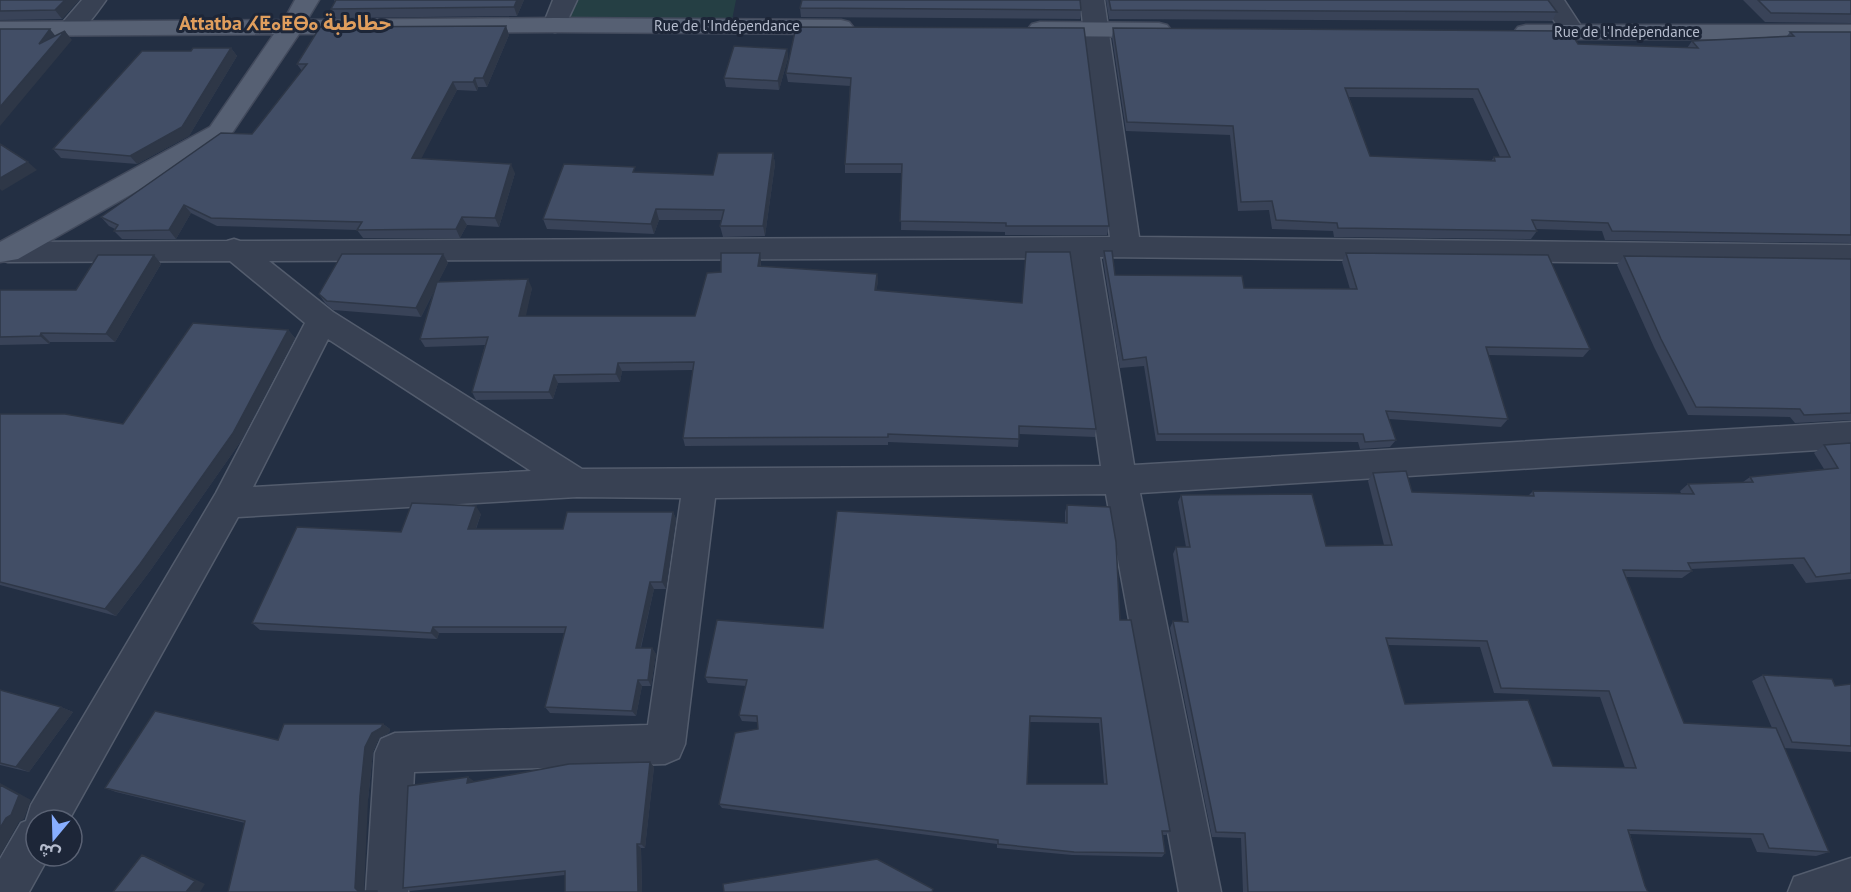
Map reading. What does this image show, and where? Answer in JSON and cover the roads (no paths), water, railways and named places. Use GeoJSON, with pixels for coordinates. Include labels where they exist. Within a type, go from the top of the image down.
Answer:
{"type":"FeatureCollection","features":[{"type":"Feature","properties":{"kind":"main road"},"geometry":{"type":"LineString","coordinates":[[4,252],[219,133],[292,26],[307,0]]}},
{"type":"Feature","properties":{"kind":"main road","name":"Rue de l'Indépendance"},"geometry":{"type":"LineString","coordinates":[[0,29],[555,25],[862,27]]}},
{"type":"Feature","properties":{"kind":"main road"},"geometry":{"type":"LineString","coordinates":[[1015,28],[1180,30]]}},
{"type":"Feature","properties":{"kind":"main road","name":"Rue de l'Indépendance"},"geometry":{"type":"LineString","coordinates":[[1502,32],[1851,32]]}},
{"type":"Feature","properties":{"kind":"street"},"geometry":{"type":"LineString","coordinates":[[69,28],[94,0]]}},
{"type":"Feature","properties":{"kind":"street"},"geometry":{"type":"LineString","coordinates":[[555,25],[565,0]]}},
{"type":"Feature","properties":{"kind":"street"},"geometry":{"type":"LineString","coordinates":[[1092,0],[1126,247]]}},
{"type":"Feature","properties":{"kind":"street"},"geometry":{"type":"LineString","coordinates":[[1552,0],[1573,32]]}},
{"type":"Feature","properties":{"kind":"street"},"geometry":{"type":"LineString","coordinates":[[4,252],[234,249],[1126,247],[1851,255]]}},
{"type":"Feature","properties":{"kind":"street"},"geometry":{"type":"LineString","coordinates":[[1084,248],[1120,480],[1200,892]]}},
{"type":"Feature","properties":{"kind":"street"},"geometry":{"type":"LineString","coordinates":[[234,249],[322,320],[577,483]]}},
{"type":"Feature","properties":{"kind":"street"},"geometry":{"type":"LineString","coordinates":[[53,808],[228,503],[322,320]]}},
{"type":"Feature","properties":{"kind":"street"},"geometry":{"type":"LineString","coordinates":[[228,503],[577,483],[1120,480],[1851,435]]}},
{"type":"Feature","properties":{"kind":"street"},"geometry":{"type":"LineString","coordinates":[[387,892],[395,753],[665,744],[700,484]]}},
{"type":"Feature","properties":{"kind":"street"},"geometry":{"type":"LineString","coordinates":[[5,892],[24,859]]}},
{"type":"Feature","properties":{"kind":"street"},"geometry":{"type":"LineString","coordinates":[[1809,892],[1851,879]]}},
{"type":"Feature","properties":{"kind":"district","name":"Attatba ⵃⵟⴰⵟⴱⴰ حطاطبة"},"geometry":{"type":"Point","coordinates":[285,23]}}]}
